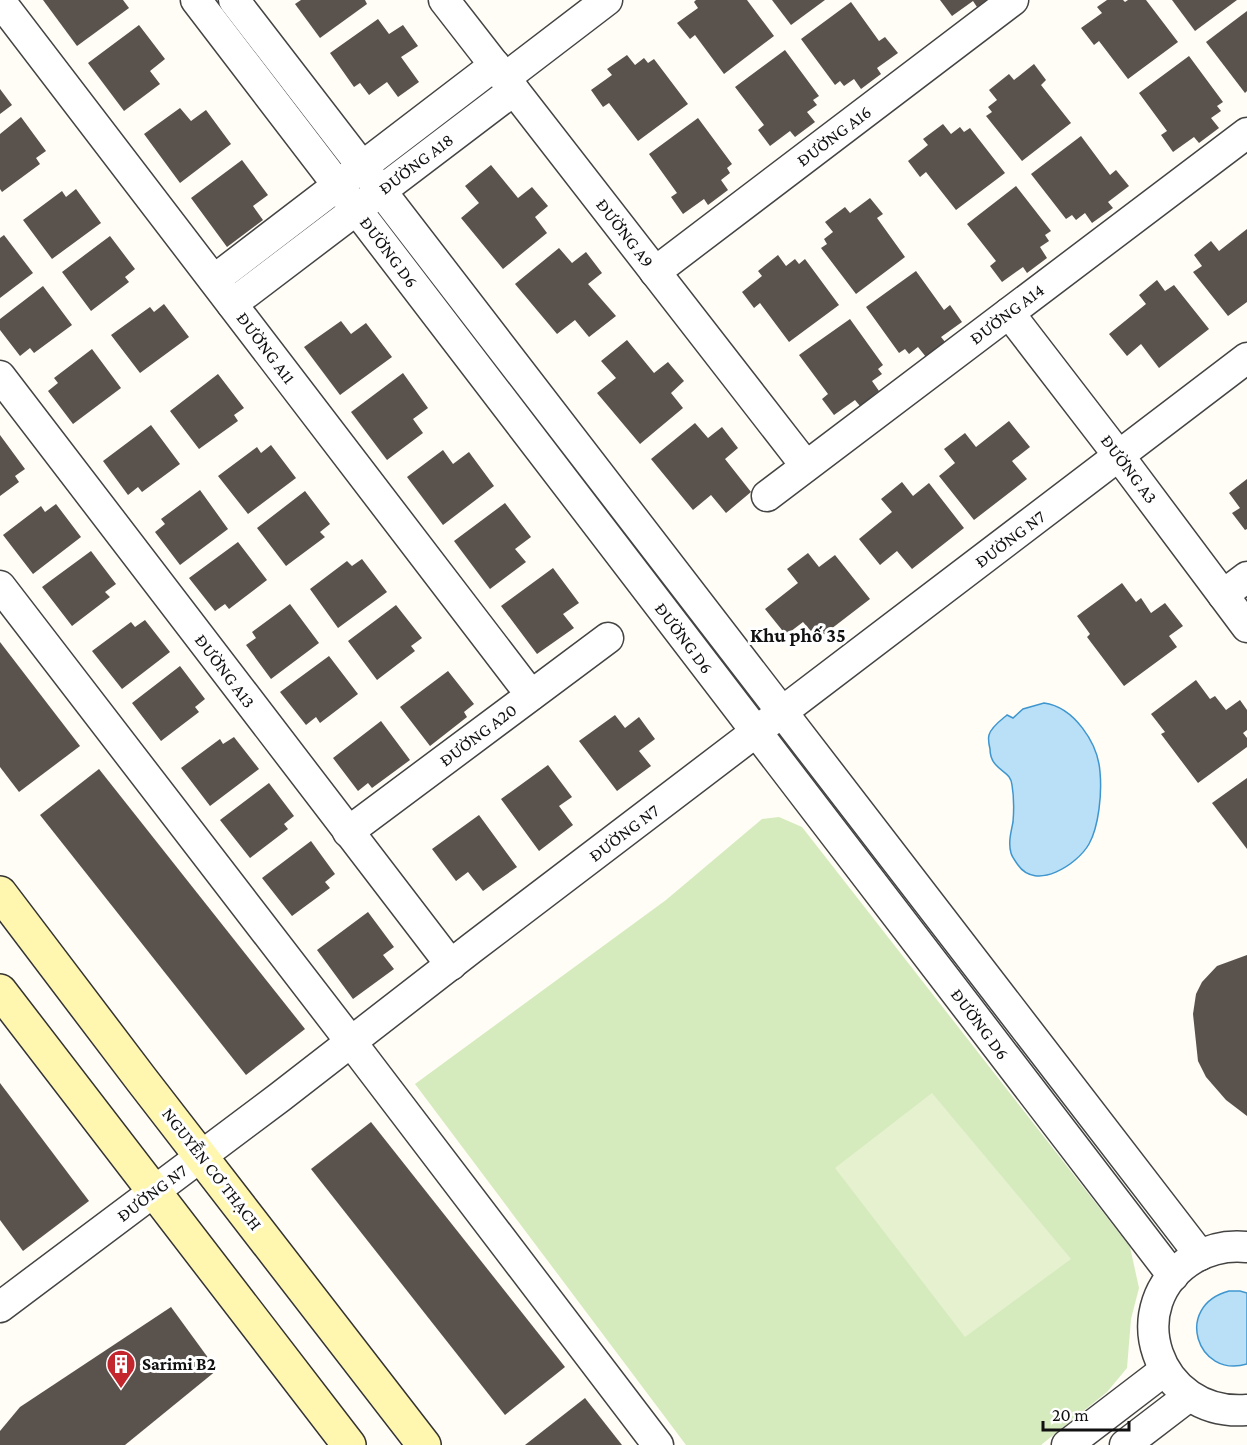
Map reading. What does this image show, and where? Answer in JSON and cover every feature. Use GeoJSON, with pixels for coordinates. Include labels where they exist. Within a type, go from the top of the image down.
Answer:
{"type":"FeatureCollection","features":[{"type":"Feature","properties":{"kind":"main road","name":"NGUYỄN CƠ THẠCH"},"geometry":{"type":"LineString","coordinates":[[0,893],[424,1445]]}},
{"type":"Feature","properties":{"kind":"main road"},"geometry":{"type":"LineString","coordinates":[[0,991],[349,1445]]}},
{"type":"Feature","properties":{"kind":"street","name":"ĐƯỜNG D6"},"geometry":{"type":"LineString","coordinates":[[196,0],[1173,1276]]}},
{"type":"Feature","properties":{"kind":"street","name":"ĐƯỜNG D6"},"geometry":{"type":"LineString","coordinates":[[234,0],[1200,1255]]}},
{"type":"Feature","properties":{"kind":"street","name":"ĐƯỜNG A9"},"geometry":{"type":"LineString","coordinates":[[444,0],[806,466]]}},
{"type":"Feature","properties":{"kind":"street","name":"ĐƯỜNG A18"},"geometry":{"type":"LineString","coordinates":[[232,304],[381,191],[505,78],[607,0]]}},
{"type":"Feature","properties":{"kind":"street","name":"ĐƯỜNG A16"},"geometry":{"type":"LineString","coordinates":[[655,272],[1013,0]]}},
{"type":"Feature","properties":{"kind":"street","name":"ĐƯỜNG A11"},"geometry":{"type":"LineString","coordinates":[[0,1],[531,695]]}},
{"type":"Feature","properties":{"kind":"street","name":"ĐƯỜNG A18"},"geometry":{"type":"LineString","coordinates":[[214,280],[362,166],[505,78]]}},
{"type":"Feature","properties":{"kind":"street","name":"ĐƯỜNG A14"},"geometry":{"type":"LineString","coordinates":[[767,496],[1247,133]]}},
{"type":"Feature","properties":{"kind":"street","name":"ĐƯỜNG A3"},"geometry":{"type":"LineString","coordinates":[[1009,313],[1247,627]]}},
{"type":"Feature","properties":{"kind":"street","name":"ĐƯỜNG N7"},"geometry":{"type":"LineString","coordinates":[[3,1299],[154,1192],[280,1097],[1247,358]]}},
{"type":"Feature","properties":{"kind":"street","name":"ĐƯỜNG A13"},"geometry":{"type":"LineString","coordinates":[[0,376],[451,965]]}},
{"type":"Feature","properties":{"kind":"street"},"geometry":{"type":"LineString","coordinates":[[1223,595],[1247,577]]}},
{"type":"Feature","properties":{"kind":"street"},"geometry":{"type":"LineString","coordinates":[[0,586],[351,1041],[658,1445]]}},
{"type":"Feature","properties":{"kind":"street","name":"ĐƯỜNG A20"},"geometry":{"type":"LineString","coordinates":[[348,832],[608,638]]}},
{"type":"Feature","properties":{"kind":"street"},"geometry":{"type":"LineString","coordinates":[[1247,1247],[1227,1247],[1214,1250],[1183,1265],[1163,1291],[1155,1317],[1154,1330],[1158,1356],[1165,1370],[1189,1396],[1207,1406],[1233,1411],[1247,1410]]}},
{"type":"Feature","properties":{"kind":"street"},"geometry":{"type":"LineString","coordinates":[[1067,1445],[1165,1370]]}},
{"type":"Feature","properties":{"kind":"street"},"geometry":{"type":"LineString","coordinates":[[1125,1445],[1189,1396]]}},
{"type":"Feature","properties":{"kind":"green space"},"geometry":{"type":"Polygon","coordinates":[[[779,817],[802,827],[1130,1247],[1139,1288],[1131,1319],[1127,1368],[1107,1392],[1041,1445],[686,1445],[415,1084],[666,900],[762,819],[779,817]]]}},
{"type":"Feature","properties":{"kind":"green space"},"geometry":{"type":"Polygon","coordinates":[[[932,1093],[1071,1259],[965,1337],[835,1168],[932,1093]]]}},
{"type":"Feature","properties":{"kind":"water"},"geometry":{"type":"Polygon","coordinates":[[[1044,703],[1065,711],[1082,728],[1095,750],[1101,780],[1097,819],[1089,844],[1066,867],[1056,872],[1035,876],[1018,865],[1010,849],[1014,808],[1011,781],[992,760],[989,735],[996,724],[1007,715],[1013,718],[1023,709],[1044,703]]]}},
{"type":"Feature","properties":{"kind":"water"},"geometry":{"type":"Polygon","coordinates":[[[1229,1291],[1247,1293],[1247,1364],[1230,1366],[1215,1361],[1198,1339],[1197,1325],[1201,1311],[1212,1299],[1229,1291]]]}},
{"type":"Feature","properties":{"kind":"building"},"geometry":{"type":"Polygon","coordinates":[[[43,0],[123,0],[129,8],[77,46],[43,0]]]}},
{"type":"Feature","properties":{"kind":"building"},"geometry":{"type":"Polygon","coordinates":[[[301,0],[365,0],[367,4],[320,38],[295,4],[301,0]]]}},
{"type":"Feature","properties":{"kind":"building"},"geometry":{"type":"Polygon","coordinates":[[[696,0],[747,0],[774,36],[724,74],[695,35],[690,39],[677,23],[698,8],[694,2],[696,0]]]}},
{"type":"Feature","properties":{"kind":"building"},"geometry":{"type":"Polygon","coordinates":[[[772,0],[825,0],[791,25],[772,0]]]}},
{"type":"Feature","properties":{"kind":"building"},"geometry":{"type":"Polygon","coordinates":[[[940,0],[987,0],[977,7],[973,1],[952,16],[940,0]]]}},
{"type":"Feature","properties":{"kind":"building"},"geometry":{"type":"Polygon","coordinates":[[[1107,0],[1125,2],[1146,0],[1178,42],[1128,79],[1099,41],[1094,45],[1081,28],[1102,13],[1097,7],[1107,0]]]}},
{"type":"Feature","properties":{"kind":"building"},"geometry":{"type":"Polygon","coordinates":[[[1172,0],[1237,0],[1195,31],[1172,0]]]}},
{"type":"Feature","properties":{"kind":"building"},"geometry":{"type":"Polygon","coordinates":[[[851,2],[879,41],[885,37],[898,53],[877,68],[881,74],[861,89],[854,79],[844,86],[840,81],[835,85],[801,39],[851,2]]]}},
{"type":"Feature","properties":{"kind":"building"},"geometry":{"type":"Polygon","coordinates":[[[1247,11],[1247,91],[1245,93],[1206,42],[1247,11]]]}},
{"type":"Feature","properties":{"kind":"building"},"geometry":{"type":"Polygon","coordinates":[[[378,19],[389,34],[403,25],[418,46],[401,57],[419,82],[398,97],[387,82],[369,95],[360,83],[354,87],[330,53],[378,19]]]}},
{"type":"Feature","properties":{"kind":"building"},"geometry":{"type":"Polygon","coordinates":[[[139,25],[165,59],[150,71],[160,84],[124,111],[88,63],[139,25]]]}},
{"type":"Feature","properties":{"kind":"building"},"geometry":{"type":"Polygon","coordinates":[[[785,50],[819,96],[813,100],[817,105],[807,112],[815,122],[795,137],[790,131],[770,146],[758,130],[764,125],[735,87],[785,50]]]}},
{"type":"Feature","properties":{"kind":"building"},"geometry":{"type":"Polygon","coordinates":[[[627,55],[635,65],[644,58],[648,63],[654,59],[688,104],[638,141],[609,103],[603,107],[591,90],[612,75],[607,69],[627,55]]]}},
{"type":"Feature","properties":{"kind":"building"},"geometry":{"type":"Polygon","coordinates":[[[1189,56],[1223,102],[1217,106],[1221,111],[1211,118],[1219,128],[1199,143],[1194,137],[1173,152],[1161,135],[1167,131],[1139,93],[1189,56]]]}},
{"type":"Feature","properties":{"kind":"building"},"geometry":{"type":"Polygon","coordinates":[[[1034,64],[1046,80],[1041,85],[1071,123],[1022,161],[986,116],[992,112],[988,107],[997,100],[989,90],[1009,74],[1014,80],[1034,64]]]}},
{"type":"Feature","properties":{"kind":"building"},"geometry":{"type":"Polygon","coordinates":[[[0,89],[12,105],[0,114],[0,89]]]}},
{"type":"Feature","properties":{"kind":"building"},"geometry":{"type":"Polygon","coordinates":[[[180,108],[191,121],[206,110],[231,144],[180,183],[144,134],[180,108]]]}},
{"type":"Feature","properties":{"kind":"building"},"geometry":{"type":"Polygon","coordinates":[[[21,117],[46,151],[36,158],[40,164],[2,192],[0,189],[0,134],[21,117]]]}},
{"type":"Feature","properties":{"kind":"building"},"geometry":{"type":"Polygon","coordinates":[[[698,118],[732,164],[727,168],[730,173],[721,180],[728,190],[708,205],[704,199],[683,214],[671,197],[677,193],[649,154],[698,118]]]}},
{"type":"Feature","properties":{"kind":"building"},"geometry":{"type":"Polygon","coordinates":[[[943,124],[951,134],[960,127],[964,132],[970,128],[1005,173],[956,210],[926,172],[920,177],[908,161],[928,145],[923,139],[943,124]]]}},
{"type":"Feature","properties":{"kind":"building"},"geometry":{"type":"Polygon","coordinates":[[[1081,136],[1110,175],[1116,170],[1129,186],[1108,202],[1113,208],[1092,223],[1085,213],[1076,220],[1072,215],[1066,219],[1031,174],[1081,136]]]}},
{"type":"Feature","properties":{"kind":"building"},"geometry":{"type":"Polygon","coordinates":[[[242,160],[268,195],[253,206],[263,220],[227,247],[191,198],[242,160]]]}},
{"type":"Feature","properties":{"kind":"building"},"geometry":{"type":"Polygon","coordinates":[[[491,165],[518,198],[532,187],[548,206],[535,217],[547,233],[503,269],[461,218],[479,203],[465,186],[491,165]]]}},
{"type":"Feature","properties":{"kind":"building"},"geometry":{"type":"Polygon","coordinates":[[[1016,186],[1051,231],[1045,235],[1049,241],[1040,247],[1047,258],[1027,273],[1023,267],[1002,282],[990,266],[996,261],[967,224],[1016,186]]]}},
{"type":"Feature","properties":{"kind":"building"},"geometry":{"type":"Polygon","coordinates":[[[76,189],[101,223],[52,259],[23,220],[62,191],[66,197],[76,189]]]}},
{"type":"Feature","properties":{"kind":"building"},"geometry":{"type":"Polygon","coordinates":[[[870,198],[883,214],[877,218],[905,257],[856,294],[821,248],[827,244],[824,239],[833,232],[825,222],[845,207],[850,213],[870,198]]]}},
{"type":"Feature","properties":{"kind":"building"},"geometry":{"type":"Polygon","coordinates":[[[1247,229],[1247,302],[1228,316],[1193,272],[1202,266],[1194,255],[1211,241],[1219,251],[1247,229]]]}},
{"type":"Feature","properties":{"kind":"building"},"geometry":{"type":"Polygon","coordinates":[[[4,235],[33,273],[0,298],[0,238],[4,235]]]}},
{"type":"Feature","properties":{"kind":"building"},"geometry":{"type":"Polygon","coordinates":[[[110,236],[135,269],[125,277],[129,282],[91,311],[62,272],[110,236]]]}},
{"type":"Feature","properties":{"kind":"building"},"geometry":{"type":"Polygon","coordinates":[[[559,248],[572,263],[586,252],[602,273],[588,284],[616,316],[589,337],[575,320],[557,334],[515,284],[559,248]]]}},
{"type":"Feature","properties":{"kind":"building"},"geometry":{"type":"Polygon","coordinates":[[[778,255],[786,266],[795,259],[799,264],[805,259],[839,305],[789,342],[760,303],[754,308],[742,292],[762,276],[758,271],[778,255]]]}},
{"type":"Feature","properties":{"kind":"building"},"geometry":{"type":"Polygon","coordinates":[[[916,271],[944,310],[950,305],[962,322],[941,337],[946,343],[926,357],[918,347],[909,354],[905,349],[899,353],[866,307],[916,271]]]}},
{"type":"Feature","properties":{"kind":"building"},"geometry":{"type":"Polygon","coordinates":[[[1157,280],[1165,291],[1174,285],[1209,329],[1159,368],[1141,344],[1127,356],[1109,334],[1146,304],[1139,295],[1157,280]]]}},
{"type":"Feature","properties":{"kind":"building"},"geometry":{"type":"Polygon","coordinates":[[[43,286],[72,325],[34,353],[30,348],[20,356],[0,330],[0,319],[43,286]]]}},
{"type":"Feature","properties":{"kind":"building"},"geometry":{"type":"Polygon","coordinates":[[[164,304],[189,337],[140,373],[111,335],[150,307],[154,312],[164,304]]]}},
{"type":"Feature","properties":{"kind":"building"},"geometry":{"type":"Polygon","coordinates":[[[850,319],[883,365],[878,369],[882,374],[872,381],[879,391],[860,406],[855,400],[834,415],[822,399],[828,394],[799,355],[850,319]]]}},
{"type":"Feature","properties":{"kind":"building"},"geometry":{"type":"Polygon","coordinates":[[[341,321],[351,334],[366,323],[392,357],[340,395],[304,347],[341,321]]]}},
{"type":"Feature","properties":{"kind":"building"},"geometry":{"type":"Polygon","coordinates":[[[627,340],[654,373],[668,362],[684,381],[671,393],[683,408],[640,444],[597,393],[616,378],[601,361],[627,340]]]}},
{"type":"Feature","properties":{"kind":"building"},"geometry":{"type":"Polygon","coordinates":[[[92,349],[121,388],[73,424],[48,391],[58,383],[54,378],[92,349]]]}},
{"type":"Feature","properties":{"kind":"building"},"geometry":{"type":"Polygon","coordinates":[[[403,373],[428,408],[413,419],[423,433],[387,460],[351,412],[403,373]]]}},
{"type":"Feature","properties":{"kind":"building"},"geometry":{"type":"Polygon","coordinates":[[[218,374],[244,408],[234,415],[238,421],[199,449],[170,411],[218,374]]]}},
{"type":"Feature","properties":{"kind":"building"},"geometry":{"type":"Polygon","coordinates":[[[1009,421],[1030,447],[1012,461],[1027,479],[974,520],[939,476],[955,463],[944,449],[965,433],[976,447],[1009,421]]]}},
{"type":"Feature","properties":{"kind":"building"},"geometry":{"type":"Polygon","coordinates":[[[695,423],[708,438],[722,427],[738,448],[725,459],[751,492],[726,513],[711,495],[693,510],[651,459],[695,423]]]}},
{"type":"Feature","properties":{"kind":"building"},"geometry":{"type":"Polygon","coordinates":[[[151,425],[180,464],[142,492],[138,487],[128,495],[103,461],[151,425]]]}},
{"type":"Feature","properties":{"kind":"building"},"geometry":{"type":"Polygon","coordinates":[[[0,435],[25,469],[15,476],[19,482],[0,496],[0,435]]]}},
{"type":"Feature","properties":{"kind":"building"},"geometry":{"type":"Polygon","coordinates":[[[271,445],[296,478],[248,514],[218,476],[257,447],[261,453],[271,445]]]}},
{"type":"Feature","properties":{"kind":"building"},"geometry":{"type":"Polygon","coordinates":[[[443,450],[453,464],[469,452],[494,486],[443,525],[407,477],[443,450]]]}},
{"type":"Feature","properties":{"kind":"building"},"geometry":{"type":"Polygon","coordinates":[[[1247,479],[1247,529],[1245,530],[1232,513],[1240,508],[1229,493],[1247,479]]]}},
{"type":"Feature","properties":{"kind":"building"},"geometry":{"type":"Polygon","coordinates":[[[902,482],[913,496],[929,483],[964,528],[912,569],[897,551],[880,565],[859,539],[892,512],[881,499],[902,482]]]}},
{"type":"Feature","properties":{"kind":"building"},"geometry":{"type":"Polygon","coordinates":[[[200,490],[228,529],[180,565],[155,532],[165,524],[161,519],[200,490]]]}},
{"type":"Feature","properties":{"kind":"building"},"geometry":{"type":"Polygon","coordinates":[[[305,491],[330,524],[320,532],[325,537],[286,566],[257,528],[305,491]]]}},
{"type":"Feature","properties":{"kind":"building"},"geometry":{"type":"Polygon","coordinates":[[[505,503],[531,537],[515,549],[526,562],[490,589],[454,541],[505,503]]]}},
{"type":"Feature","properties":{"kind":"building"},"geometry":{"type":"Polygon","coordinates":[[[56,504],[81,537],[33,574],[3,535],[41,506],[45,512],[56,504]]]}},
{"type":"Feature","properties":{"kind":"building"},"geometry":{"type":"Polygon","coordinates":[[[238,542],[267,580],[229,609],[225,604],[215,611],[189,578],[238,542]]]}},
{"type":"Feature","properties":{"kind":"building"},"geometry":{"type":"Polygon","coordinates":[[[91,551],[116,584],[105,592],[110,597],[72,626],[42,587],[91,551]]]}},
{"type":"Feature","properties":{"kind":"building"},"geometry":{"type":"Polygon","coordinates":[[[808,553],[819,567],[835,555],[870,599],[818,639],[803,622],[786,635],[765,609],[798,583],[787,569],[808,553]]]}},
{"type":"Feature","properties":{"kind":"building"},"geometry":{"type":"Polygon","coordinates":[[[362,559],[387,592],[338,628],[310,589],[347,561],[352,566],[362,559]]]}},
{"type":"Feature","properties":{"kind":"building"},"geometry":{"type":"Polygon","coordinates":[[[553,568],[579,603],[563,614],[574,628],[537,654],[501,606],[553,568]]]}},
{"type":"Feature","properties":{"kind":"building"},"geometry":{"type":"Polygon","coordinates":[[[1122,583],[1136,602],[1141,598],[1151,613],[1165,603],[1183,626],[1169,636],[1177,647],[1124,686],[1087,637],[1090,634],[1077,616],[1122,583]]]}},
{"type":"Feature","properties":{"kind":"building"},"geometry":{"type":"Polygon","coordinates":[[[290,604],[319,643],[271,679],[246,645],[256,638],[252,632],[290,604]]]}},
{"type":"Feature","properties":{"kind":"building"},"geometry":{"type":"Polygon","coordinates":[[[396,605],[422,638],[411,646],[415,651],[377,680],[348,641],[396,605]]]}},
{"type":"Feature","properties":{"kind":"building"},"geometry":{"type":"Polygon","coordinates":[[[145,620],[170,652],[122,689],[92,651],[131,622],[135,627],[145,620]]]}},
{"type":"Feature","properties":{"kind":"building"},"geometry":{"type":"Polygon","coordinates":[[[0,642],[80,746],[19,792],[0,767],[0,642]]]}},
{"type":"Feature","properties":{"kind":"building"},"geometry":{"type":"Polygon","coordinates":[[[329,656],[358,694],[320,723],[316,717],[306,725],[280,692],[329,656]]]}},
{"type":"Feature","properties":{"kind":"building"},"geometry":{"type":"Polygon","coordinates":[[[180,666],[205,699],[195,707],[199,712],[161,741],[132,703],[180,666]]]}},
{"type":"Feature","properties":{"kind":"building"},"geometry":{"type":"Polygon","coordinates":[[[448,671],[474,704],[464,712],[467,717],[430,746],[400,707],[448,671]]]}},
{"type":"Feature","properties":{"kind":"building"},"geometry":{"type":"Polygon","coordinates":[[[1196,680],[1210,699],[1215,696],[1226,710],[1240,700],[1247,710],[1247,730],[1243,733],[1247,738],[1247,747],[1198,783],[1161,734],[1165,732],[1151,714],[1196,680]]]}},
{"type":"Feature","properties":{"kind":"building"},"geometry":{"type":"Polygon","coordinates":[[[615,715],[625,728],[639,717],[655,739],[639,751],[651,766],[617,791],[579,741],[615,715]]]}},
{"type":"Feature","properties":{"kind":"building"},"geometry":{"type":"Polygon","coordinates":[[[381,721],[410,760],[372,788],[368,783],[358,791],[333,758],[381,721]]]}},
{"type":"Feature","properties":{"kind":"building"},"geometry":{"type":"Polygon","coordinates":[[[234,737],[259,769],[210,806],[181,768],[220,739],[223,744],[234,737]]]}},
{"type":"Feature","properties":{"kind":"building"},"geometry":{"type":"Polygon","coordinates":[[[548,765],[572,797],[559,806],[573,825],[539,851],[501,799],[548,765]]]}},
{"type":"Feature","properties":{"kind":"building"},"geometry":{"type":"Polygon","coordinates":[[[99,769],[305,1029],[246,1075],[40,815],[99,769]]]}},
{"type":"Feature","properties":{"kind":"building"},"geometry":{"type":"Polygon","coordinates":[[[1247,778],[1247,849],[1212,803],[1247,778]]]}},
{"type":"Feature","properties":{"kind":"building"},"geometry":{"type":"Polygon","coordinates":[[[269,783],[294,816],[284,824],[288,829],[250,858],[220,820],[269,783]]]}},
{"type":"Feature","properties":{"kind":"building"},"geometry":{"type":"Polygon","coordinates":[[[479,815],[517,867],[483,891],[468,872],[456,881],[432,849],[479,815]]]}},
{"type":"Feature","properties":{"kind":"building"},"geometry":{"type":"Polygon","coordinates":[[[311,841],[335,874],[325,882],[330,888],[292,916],[262,878],[311,841]]]}},
{"type":"Feature","properties":{"kind":"building"},"geometry":{"type":"Polygon","coordinates":[[[368,912],[394,947],[383,955],[394,969],[353,999],[317,950],[368,912]]]}},
{"type":"Feature","properties":{"kind":"building"},"geometry":{"type":"Polygon","coordinates":[[[1247,955],[1247,1116],[1226,1100],[1206,1077],[1198,1061],[1193,1014],[1196,994],[1202,982],[1217,966],[1247,955]]]}},
{"type":"Feature","properties":{"kind":"building"},"geometry":{"type":"Polygon","coordinates":[[[0,1083],[89,1201],[23,1251],[0,1220],[0,1083]]]}},
{"type":"Feature","properties":{"kind":"building"},"geometry":{"type":"Polygon","coordinates":[[[371,1122],[565,1367],[505,1415],[311,1169],[371,1122]]]}},
{"type":"Feature","properties":{"kind":"building","name":"Sarimi B2"},"geometry":{"type":"Polygon","coordinates":[[[171,1307],[217,1370],[125,1445],[0,1445],[0,1431],[20,1407],[171,1307]]]}},
{"type":"Feature","properties":{"kind":"building"},"geometry":{"type":"Polygon","coordinates":[[[585,1398],[622,1445],[525,1445],[585,1398]]]}},
{"type":"Feature","properties":{"kind":"place","name":"Sarimi B2"},"geometry":{"type":"Point","coordinates":[121,1390]}},
{"type":"Feature","properties":{"kind":"district","name":"Khu phố 35"},"geometry":{"type":"Point","coordinates":[798,635]}}]}
